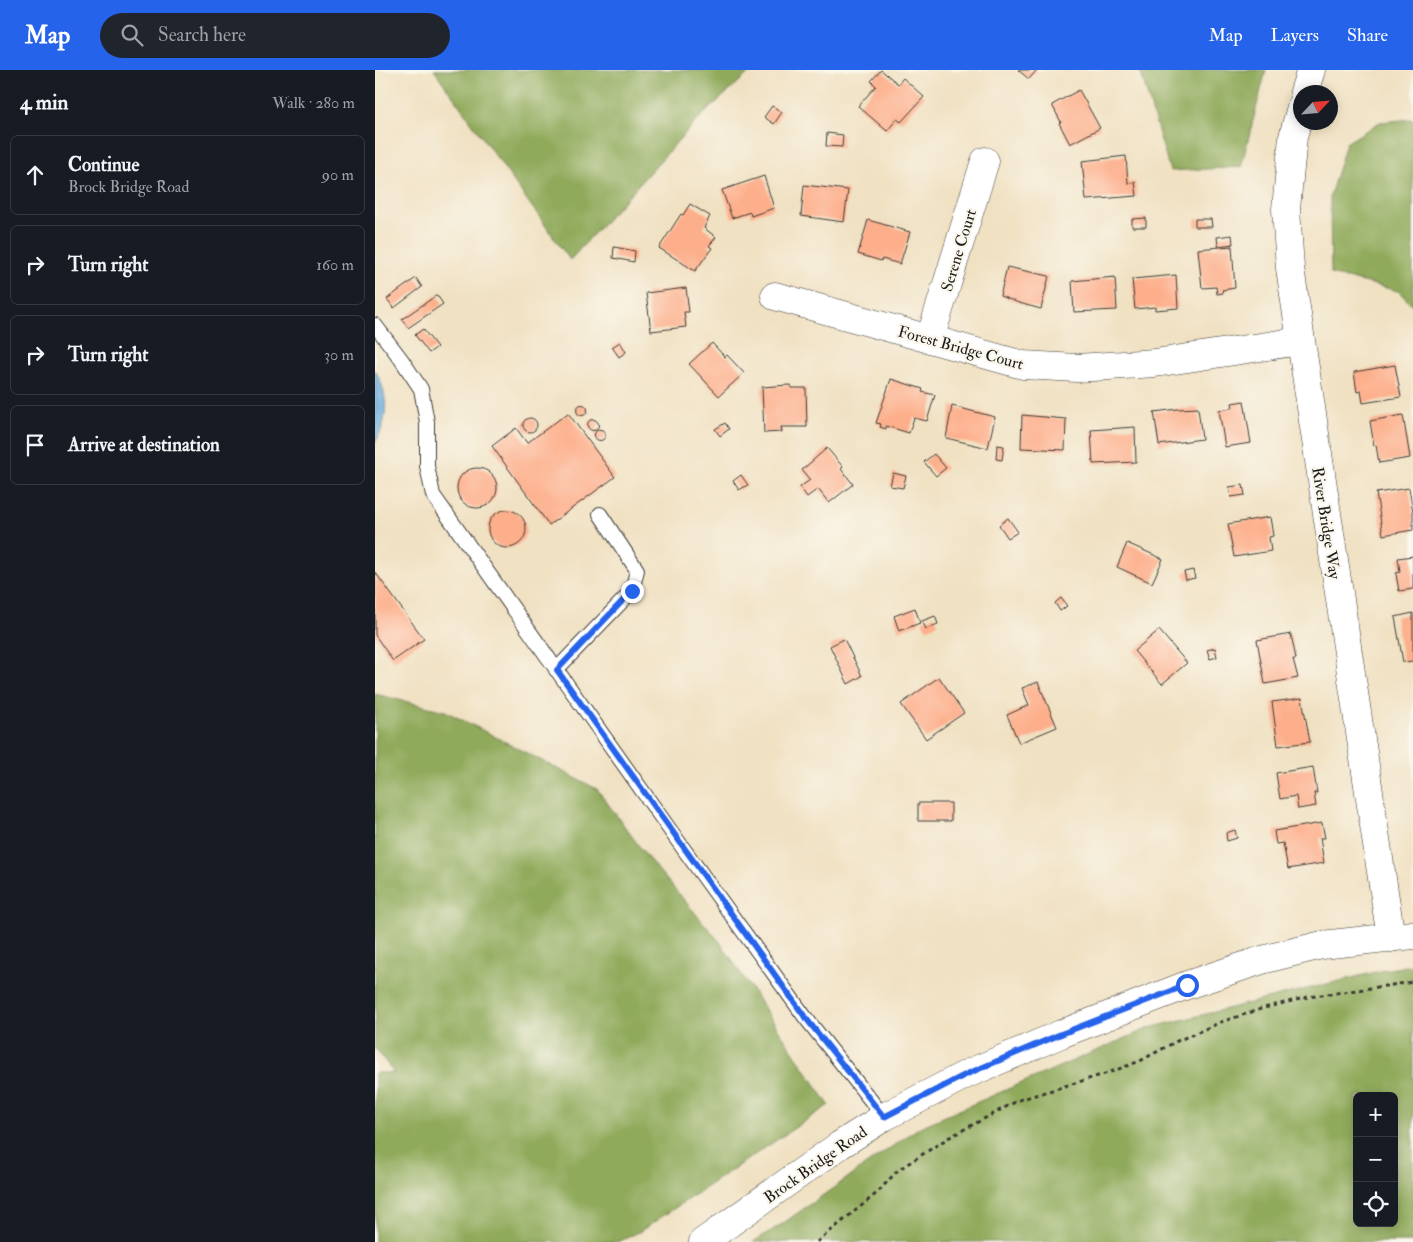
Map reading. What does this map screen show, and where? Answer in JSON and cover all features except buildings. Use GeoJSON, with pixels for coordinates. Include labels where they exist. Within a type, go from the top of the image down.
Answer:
{"type":"FeatureCollection","features":[{"type":"Feature","properties":{"kind":"street"},"geometry":{"type":"LineString","coordinates":[[1306,85],[1311,70]]}},
{"type":"Feature","properties":{"kind":"street","name":"River Bridge Way"},"geometry":{"type":"LineString","coordinates":[[1295,130],[1286,209],[1290,268],[1299,341],[1402,936]]}},
{"type":"Feature","properties":{"kind":"street","name":"Serene Court"},"geometry":{"type":"LineString","coordinates":[[930,339],[985,161]]}},
{"type":"Feature","properties":{"kind":"street","name":"Forest Bridge Court"},"geometry":{"type":"LineString","coordinates":[[775,296],[1023,365],[1077,368],[1155,362],[1299,341]]}},
{"type":"Feature","properties":{"kind":"street","name":"Brock Bridge Road"},"geometry":{"type":"LineString","coordinates":[[703,1242],[840,1145],[884,1117],[967,1074],[1061,1034],[1187,985],[1262,960],[1322,945],[1402,936]]}},
{"type":"Feature","properties":{"kind":"lane"},"geometry":{"type":"LineString","coordinates":[[375,325],[401,359],[421,390],[427,422],[427,466],[433,495],[805,1017],[884,1117]]}},
{"type":"Feature","properties":{"kind":"lane"},"geometry":{"type":"LineString","coordinates":[[557,670],[632,591],[637,570],[600,514]]}},
{"type":"Feature","properties":{"kind":"path"},"geometry":{"type":"LineString","coordinates":[[817,1242],[877,1192],[898,1170],[948,1138],[1019,1100],[1108,1073],[1140,1061],[1177,1041],[1221,1022],[1264,1008],[1308,997],[1413,982]]}},
{"type":"Feature","properties":{"kind":"green space"},"geometry":{"type":"Polygon","coordinates":[[[434,70],[752,70],[697,120],[570,260],[434,70]]]}},
{"type":"Feature","properties":{"kind":"green space"},"geometry":{"type":"Polygon","coordinates":[[[1140,70],[1266,70],[1241,167],[1170,171],[1140,70]]]}},
{"type":"Feature","properties":{"kind":"green space"},"geometry":{"type":"Polygon","coordinates":[[[1413,119],[1413,306],[1398,291],[1331,274],[1330,196],[1346,143],[1380,122],[1413,119]]]}},
{"type":"Feature","properties":{"kind":"green space"},"geometry":{"type":"Polygon","coordinates":[[[375,694],[445,711],[597,789],[648,858],[720,942],[829,1105],[639,1232],[618,1242],[375,1242],[375,1073],[394,1073],[375,1048],[375,694]]]}},
{"type":"Feature","properties":{"kind":"green space"},"geometry":{"type":"Polygon","coordinates":[[[1413,965],[1413,1242],[753,1242],[782,1224],[920,1127],[1149,1028],[1384,970],[1413,965]]]}},
{"type":"Feature","properties":{"kind":"water"},"geometry":{"type":"Polygon","coordinates":[[[375,370],[383,388],[385,416],[380,434],[375,443],[375,370]]]}},
{"type":"Feature","properties":{"kind":"route"},"geometry":{"type":"LineString","coordinates":[[632,591],[557,670],[805,1017],[884,1117],[967,1074],[1061,1034],[1187,985]]}}]}
